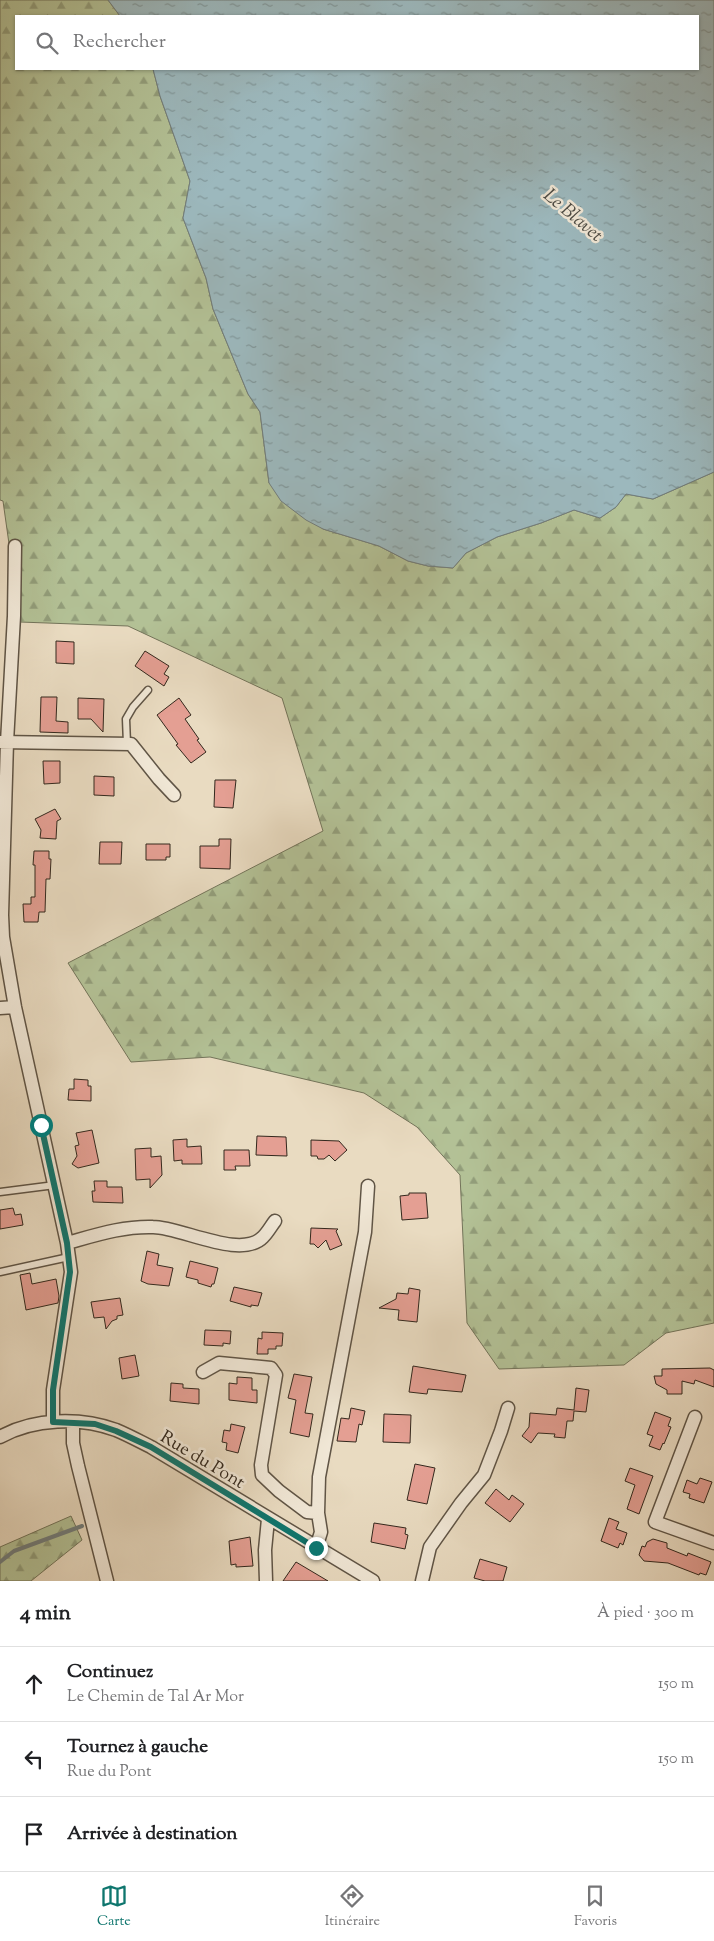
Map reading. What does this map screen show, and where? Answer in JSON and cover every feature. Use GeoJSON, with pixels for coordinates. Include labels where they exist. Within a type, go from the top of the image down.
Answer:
{"type":"FeatureCollection","features":[{"type":"Feature","properties":{"kind":"street"},"geometry":{"type":"LineString","coordinates":[[15,546],[14,616],[3,742],[2,915],[3,937],[15,1007],[69,1257],[70,1272],[53,1390],[53,1422]]}},
{"type":"Feature","properties":{"kind":"street"},"geometry":{"type":"LineString","coordinates":[[3,742],[131,744],[174,795]]}},
{"type":"Feature","properties":{"kind":"street"},"geometry":{"type":"LineString","coordinates":[[0,1008],[15,1007]]}},
{"type":"Feature","properties":{"kind":"street"},"geometry":{"type":"LineString","coordinates":[[316,1548],[321,1532],[318,1512],[319,1477],[365,1232],[368,1186]]}},
{"type":"Feature","properties":{"kind":"street"},"geometry":{"type":"LineString","coordinates":[[67,1243],[128,1227],[156,1226],[221,1244],[244,1245],[262,1238],[274,1221]]}},
{"type":"Feature","properties":{"kind":"street"},"geometry":{"type":"LineString","coordinates":[[203,1372],[219,1363],[271,1368],[276,1375],[261,1465],[262,1475],[279,1491],[307,1512],[318,1512]]}},
{"type":"Feature","properties":{"kind":"street"},"geometry":{"type":"LineString","coordinates":[[422,1581],[430,1547],[461,1503],[484,1475],[508,1408]]}},
{"type":"Feature","properties":{"kind":"street"},"geometry":{"type":"LineString","coordinates":[[694,1417],[655,1522],[714,1544]]}},
{"type":"Feature","properties":{"kind":"street","name":"Rue du Pont"},"geometry":{"type":"LineString","coordinates":[[0,1437],[18,1429],[53,1422],[95,1424],[109,1428],[151,1447],[316,1548],[374,1581]]}},
{"type":"Feature","properties":{"kind":"street"},"geometry":{"type":"LineString","coordinates":[[73,1423],[73,1443],[107,1581]]}},
{"type":"Feature","properties":{"kind":"street"},"geometry":{"type":"LineString","coordinates":[[266,1581],[265,1550],[268,1519]]}},
{"type":"Feature","properties":{"kind":"lane"},"geometry":{"type":"LineString","coordinates":[[127,744],[126,720],[133,707],[148,690]]}},
{"type":"Feature","properties":{"kind":"lane"},"geometry":{"type":"LineString","coordinates":[[0,1192],[54,1184]]}},
{"type":"Feature","properties":{"kind":"lane"},"geometry":{"type":"LineString","coordinates":[[0,1272],[69,1257]]}},
{"type":"Feature","properties":{"kind":"green space"},"geometry":{"type":"Polygon","coordinates":[[[0,0],[108,0],[119,15],[15,15],[15,70],[153,70],[160,96],[190,181],[183,218],[206,278],[213,309],[248,394],[260,412],[269,483],[323,529],[379,546],[408,561],[428,566],[453,568],[466,553],[497,537],[574,510],[600,518],[616,507],[626,494],[653,499],[714,472],[714,1323],[666,1333],[624,1365],[499,1369],[467,1323],[460,1175],[417,1127],[364,1093],[210,1057],[131,1062],[68,963],[323,831],[282,698],[128,626],[20,622],[3,501],[0,500],[0,0]]]}},
{"type":"Feature","properties":{"kind":"green space"},"geometry":{"type":"Polygon","coordinates":[[[71,1516],[82,1540],[31,1581],[0,1581],[0,1547],[71,1516]]]}},
{"type":"Feature","properties":{"kind":"water","name":"Le Blavet"},"geometry":{"type":"Polygon","coordinates":[[[108,0],[714,0],[714,472],[653,499],[626,494],[616,507],[600,518],[574,510],[497,537],[466,553],[453,568],[428,566],[408,561],[379,546],[323,529],[306,520],[281,501],[269,483],[260,412],[248,394],[213,309],[206,278],[183,218],[190,181],[160,96],[153,70],[699,70],[699,15],[119,15],[108,0]]]}},
{"type":"Feature","properties":{"kind":"building"},"geometry":{"type":"Polygon","coordinates":[[[56,641],[74,642],[74,664],[56,663],[56,641]]]}},
{"type":"Feature","properties":{"kind":"building"},"geometry":{"type":"Polygon","coordinates":[[[145,651],[169,666],[164,674],[169,677],[164,686],[135,666],[145,651]]]}},
{"type":"Feature","properties":{"kind":"building"},"geometry":{"type":"Polygon","coordinates":[[[41,697],[57,697],[56,721],[68,722],[68,733],[40,732],[41,697]]]}},
{"type":"Feature","properties":{"kind":"building"},"geometry":{"type":"Polygon","coordinates":[[[78,698],[104,699],[103,732],[91,719],[78,719],[78,698]]]}},
{"type":"Feature","properties":{"kind":"building"},"geometry":{"type":"Polygon","coordinates":[[[179,698],[191,715],[185,719],[206,752],[191,763],[176,745],[178,744],[157,715],[179,698]]]}},
{"type":"Feature","properties":{"kind":"building"},"geometry":{"type":"Polygon","coordinates":[[[43,761],[60,761],[60,783],[44,784],[43,761]]]}},
{"type":"Feature","properties":{"kind":"building"},"geometry":{"type":"Polygon","coordinates":[[[94,776],[114,777],[114,796],[94,795],[94,776]]]}},
{"type":"Feature","properties":{"kind":"building"},"geometry":{"type":"Polygon","coordinates":[[[215,780],[236,780],[233,808],[214,807],[215,780]]]}},
{"type":"Feature","properties":{"kind":"building"},"geometry":{"type":"Polygon","coordinates":[[[55,809],[61,819],[57,821],[56,839],[40,838],[41,830],[35,819],[55,809]]]}},
{"type":"Feature","properties":{"kind":"building"},"geometry":{"type":"Polygon","coordinates":[[[219,839],[231,839],[230,869],[200,868],[200,846],[219,846],[219,839]]]}},
{"type":"Feature","properties":{"kind":"building"},"geometry":{"type":"Polygon","coordinates":[[[100,842],[122,842],[121,864],[99,864],[100,842]]]}},
{"type":"Feature","properties":{"kind":"building"},"geometry":{"type":"Polygon","coordinates":[[[146,844],[170,844],[170,857],[166,857],[166,860],[146,860],[146,844]]]}},
{"type":"Feature","properties":{"kind":"building"},"geometry":{"type":"Polygon","coordinates":[[[34,851],[49,851],[49,859],[51,859],[50,879],[46,879],[45,912],[39,912],[38,922],[24,922],[23,904],[31,904],[31,897],[35,897],[34,851]]]}},
{"type":"Feature","properties":{"kind":"building"},"geometry":{"type":"Polygon","coordinates":[[[74,1079],[88,1080],[88,1086],[91,1086],[91,1101],[68,1100],[69,1089],[74,1089],[74,1079]]]}},
{"type":"Feature","properties":{"kind":"building"},"geometry":{"type":"Polygon","coordinates":[[[92,1130],[99,1163],[78,1168],[72,1164],[77,1156],[75,1146],[79,1145],[76,1133],[92,1130]]]}},
{"type":"Feature","properties":{"kind":"building"},"geometry":{"type":"Polygon","coordinates":[[[257,1136],[286,1137],[287,1156],[256,1155],[257,1136]]]}},
{"type":"Feature","properties":{"kind":"building"},"geometry":{"type":"Polygon","coordinates":[[[187,1139],[187,1147],[201,1146],[202,1164],[182,1164],[182,1160],[174,1161],[173,1140],[187,1139]]]}},
{"type":"Feature","properties":{"kind":"building"},"geometry":{"type":"Polygon","coordinates":[[[311,1140],[339,1141],[347,1150],[335,1161],[329,1155],[324,1159],[318,1159],[317,1156],[311,1156],[311,1140]]]}},
{"type":"Feature","properties":{"kind":"building"},"geometry":{"type":"Polygon","coordinates":[[[151,1148],[151,1157],[161,1156],[162,1175],[150,1188],[150,1179],[136,1180],[135,1149],[151,1148]]]}},
{"type":"Feature","properties":{"kind":"building"},"geometry":{"type":"Polygon","coordinates":[[[224,1150],[249,1150],[250,1166],[235,1166],[236,1170],[224,1170],[224,1150]]]}},
{"type":"Feature","properties":{"kind":"building"},"geometry":{"type":"Polygon","coordinates":[[[94,1181],[107,1181],[107,1187],[122,1187],[123,1203],[93,1202],[92,1191],[95,1191],[94,1181]]]}},
{"type":"Feature","properties":{"kind":"building"},"geometry":{"type":"Polygon","coordinates":[[[409,1193],[426,1193],[428,1218],[402,1220],[400,1196],[409,1195],[409,1193]]]}},
{"type":"Feature","properties":{"kind":"building"},"geometry":{"type":"Polygon","coordinates":[[[13,1208],[15,1215],[21,1214],[23,1225],[0,1229],[0,1210],[13,1208]]]}},
{"type":"Feature","properties":{"kind":"building"},"geometry":{"type":"Polygon","coordinates":[[[311,1228],[338,1229],[336,1231],[342,1245],[330,1250],[326,1240],[318,1248],[314,1244],[310,1244],[311,1228]]]}},
{"type":"Feature","properties":{"kind":"building"},"geometry":{"type":"Polygon","coordinates":[[[147,1251],[159,1254],[157,1265],[173,1268],[169,1286],[148,1284],[141,1281],[147,1251]]]}},
{"type":"Feature","properties":{"kind":"building"},"geometry":{"type":"Polygon","coordinates":[[[190,1261],[218,1268],[214,1284],[211,1287],[198,1283],[198,1280],[186,1277],[190,1261]]]}},
{"type":"Feature","properties":{"kind":"building"},"geometry":{"type":"Polygon","coordinates":[[[30,1273],[32,1284],[56,1279],[59,1296],[58,1303],[26,1310],[20,1275],[30,1273]]]}},
{"type":"Feature","properties":{"kind":"building"},"geometry":{"type":"Polygon","coordinates":[[[234,1287],[262,1293],[258,1306],[251,1305],[251,1307],[230,1301],[234,1287]]]}},
{"type":"Feature","properties":{"kind":"building"},"geometry":{"type":"Polygon","coordinates":[[[409,1288],[420,1290],[417,1322],[398,1320],[399,1310],[379,1308],[396,1299],[397,1293],[408,1294],[409,1288]]]}},
{"type":"Feature","properties":{"kind":"building"},"geometry":{"type":"Polygon","coordinates":[[[120,1298],[123,1315],[117,1316],[117,1319],[112,1321],[106,1329],[104,1317],[94,1318],[91,1302],[120,1298]]]}},
{"type":"Feature","properties":{"kind":"building"},"geometry":{"type":"Polygon","coordinates":[[[205,1330],[231,1331],[230,1344],[223,1343],[223,1346],[204,1345],[205,1330]]]}},
{"type":"Feature","properties":{"kind":"building"},"geometry":{"type":"Polygon","coordinates":[[[262,1332],[283,1333],[282,1346],[276,1346],[276,1349],[268,1349],[268,1354],[257,1354],[258,1338],[262,1339],[262,1332]]]}},
{"type":"Feature","properties":{"kind":"building"},"geometry":{"type":"Polygon","coordinates":[[[135,1355],[139,1376],[122,1379],[119,1358],[135,1355]]]}},
{"type":"Feature","properties":{"kind":"building"},"geometry":{"type":"Polygon","coordinates":[[[413,1366],[466,1375],[462,1392],[428,1389],[427,1394],[409,1392],[413,1366]]]}},
{"type":"Feature","properties":{"kind":"building"},"geometry":{"type":"Polygon","coordinates":[[[710,1368],[714,1370],[714,1387],[695,1380],[694,1384],[682,1381],[682,1394],[667,1394],[667,1390],[656,1384],[654,1376],[662,1376],[662,1369],[710,1368]]]}},
{"type":"Feature","properties":{"kind":"building"},"geometry":{"type":"Polygon","coordinates":[[[294,1374],[312,1377],[305,1413],[313,1414],[309,1437],[290,1433],[296,1400],[288,1398],[294,1374]]]}},
{"type":"Feature","properties":{"kind":"building"},"geometry":{"type":"Polygon","coordinates":[[[237,1377],[252,1378],[252,1390],[257,1390],[257,1403],[229,1400],[229,1383],[237,1384],[237,1377]]]}},
{"type":"Feature","properties":{"kind":"building"},"geometry":{"type":"Polygon","coordinates":[[[171,1383],[183,1384],[183,1388],[199,1389],[199,1404],[170,1401],[171,1383]]]}},
{"type":"Feature","properties":{"kind":"building"},"geometry":{"type":"Polygon","coordinates":[[[576,1388],[589,1390],[586,1412],[574,1411],[573,1421],[567,1421],[565,1438],[554,1437],[555,1434],[538,1433],[531,1443],[522,1436],[529,1427],[530,1413],[556,1415],[557,1408],[574,1410],[576,1388]]]}},
{"type":"Feature","properties":{"kind":"building"},"geometry":{"type":"Polygon","coordinates":[[[351,1408],[365,1411],[362,1425],[359,1424],[356,1442],[337,1441],[341,1418],[349,1419],[351,1408]]]}},
{"type":"Feature","properties":{"kind":"building"},"geometry":{"type":"Polygon","coordinates":[[[655,1412],[671,1418],[668,1426],[671,1427],[660,1450],[649,1446],[653,1436],[647,1434],[655,1412]]]}},
{"type":"Feature","properties":{"kind":"building"},"geometry":{"type":"Polygon","coordinates":[[[384,1414],[411,1415],[410,1443],[383,1442],[384,1414]]]}},
{"type":"Feature","properties":{"kind":"building"},"geometry":{"type":"Polygon","coordinates":[[[231,1424],[245,1427],[238,1453],[226,1450],[227,1443],[222,1442],[224,1430],[230,1431],[231,1424]]]}},
{"type":"Feature","properties":{"kind":"building"},"geometry":{"type":"Polygon","coordinates":[[[415,1464],[435,1468],[427,1504],[407,1500],[415,1464]]]}},
{"type":"Feature","properties":{"kind":"building"},"geometry":{"type":"Polygon","coordinates":[[[630,1468],[653,1476],[639,1514],[627,1509],[635,1485],[625,1481],[630,1468]]]}},
{"type":"Feature","properties":{"kind":"building"},"geometry":{"type":"Polygon","coordinates":[[[700,1478],[712,1482],[704,1503],[689,1498],[690,1494],[683,1492],[687,1480],[697,1484],[700,1478]]]}},
{"type":"Feature","properties":{"kind":"building"},"geometry":{"type":"Polygon","coordinates":[[[496,1489],[509,1500],[512,1495],[524,1504],[510,1522],[485,1503],[496,1489]]]}},
{"type":"Feature","properties":{"kind":"building"},"geometry":{"type":"Polygon","coordinates":[[[609,1518],[619,1522],[616,1529],[627,1533],[623,1545],[620,1543],[618,1548],[601,1541],[609,1518]]]}},
{"type":"Feature","properties":{"kind":"building"},"geometry":{"type":"Polygon","coordinates":[[[374,1523],[406,1528],[405,1534],[408,1535],[405,1549],[371,1542],[374,1523]]]}},
{"type":"Feature","properties":{"kind":"building"},"geometry":{"type":"Polygon","coordinates":[[[250,1537],[253,1566],[236,1567],[236,1564],[231,1565],[229,1541],[250,1537]]]}},
{"type":"Feature","properties":{"kind":"building"},"geometry":{"type":"Polygon","coordinates":[[[653,1539],[667,1543],[667,1548],[687,1556],[688,1553],[711,1562],[706,1575],[700,1573],[699,1575],[668,1563],[644,1561],[639,1555],[642,1546],[645,1547],[647,1542],[653,1539]]]}},
{"type":"Feature","properties":{"kind":"building"},"geometry":{"type":"Polygon","coordinates":[[[480,1559],[507,1567],[503,1581],[485,1581],[474,1578],[480,1559]]]}},
{"type":"Feature","properties":{"kind":"building"},"geometry":{"type":"Polygon","coordinates":[[[296,1562],[328,1581],[283,1581],[296,1562]]]}},
{"type":"Feature","properties":{"kind":"waterway"},"geometry":{"type":"LineString","coordinates":[[0,1562],[14,1551],[82,1526]]}},
{"type":"Feature","properties":{"kind":"route"},"geometry":{"type":"LineString","coordinates":[[41,1125],[67,1243],[70,1272],[53,1390],[53,1422],[95,1424],[116,1431],[151,1447],[316,1548]]}}]}
